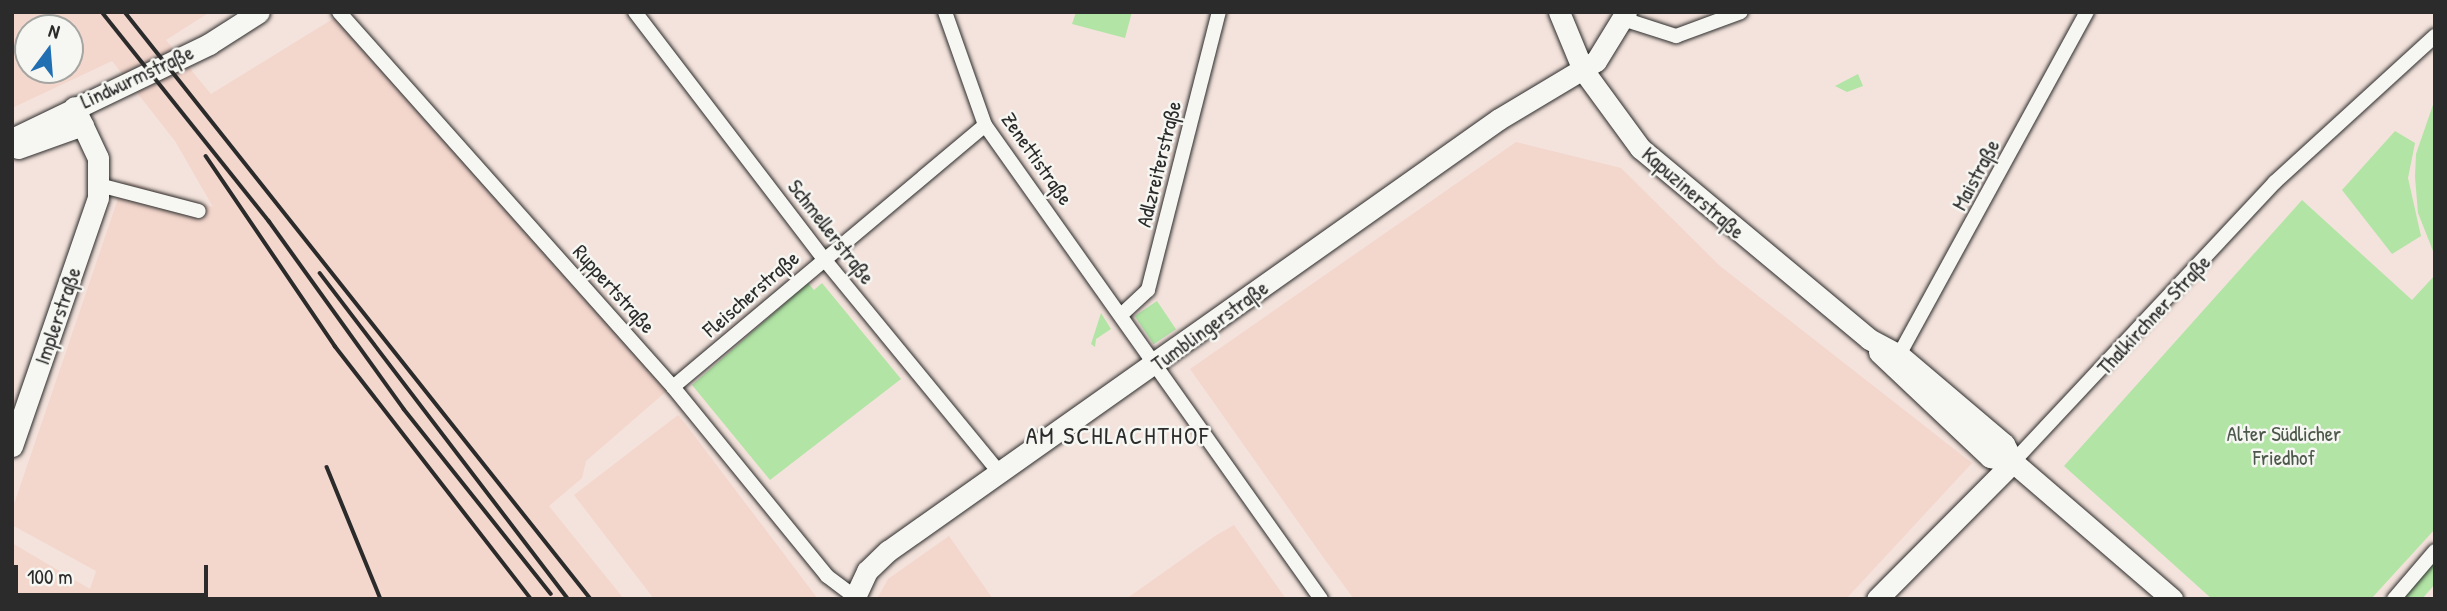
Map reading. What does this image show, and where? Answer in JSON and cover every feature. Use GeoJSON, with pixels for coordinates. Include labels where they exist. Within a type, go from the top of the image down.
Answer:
{"type":"FeatureCollection","features":[{"type":"Feature","properties":{"kind":"main road","name":"Lindwurmstraße"},"geometry":{"type":"LineString","coordinates":[[12,150],[81,121],[260,12]]}},
{"type":"Feature","properties":{"kind":"main road","name":"Kapuzinerstraße"},"geometry":{"type":"LineString","coordinates":[[1559,12],[1583,70],[1625,132],[1664,172],[1869,339],[1899,355],[2004,444],[2013,462],[2172,599]]}},
{"type":"Feature","properties":{"kind":"main road","name":"Tumblingerstraße"},"geometry":{"type":"LineString","coordinates":[[854,597],[879,558],[1499,119],[1583,70],[1606,51],[1625,15]]}},
{"type":"Feature","properties":{"kind":"main road","name":"Lindwurmstraße"},"geometry":{"type":"LineString","coordinates":[[12,139],[81,121]]}},
{"type":"Feature","properties":{"kind":"main road","name":"Implerstraße"},"geometry":{"type":"LineString","coordinates":[[12,446],[18,414],[90,224],[99,185],[98,158],[81,121]]}},
{"type":"Feature","properties":{"kind":"main road","name":"Kapuzinerstraße"},"geometry":{"type":"LineString","coordinates":[[1869,339],[1890,367],[1990,457],[2013,462]]}},
{"type":"Feature","properties":{"kind":"main road","name":"Thalkirchner Straße"},"geometry":{"type":"LineString","coordinates":[[1877,599],[2013,462]]}},
{"type":"Feature","properties":{"kind":"street","name":"Ruppertstraße"},"geometry":{"type":"LineString","coordinates":[[339,12],[673,387],[827,576],[854,597]]}},
{"type":"Feature","properties":{"kind":"street","name":"Schmellerstraße"},"geometry":{"type":"LineString","coordinates":[[635,12],[824,259],[1000,473]]}},
{"type":"Feature","properties":{"kind":"street","name":"Zenettistraße"},"geometry":{"type":"LineString","coordinates":[[945,12],[985,125],[1155,365]]}},
{"type":"Feature","properties":{"kind":"street","name":"Adlzreiterstraße"},"geometry":{"type":"LineString","coordinates":[[1121,315],[1148,290],[1219,12]]}},
{"type":"Feature","properties":{"kind":"street"},"geometry":{"type":"LineString","coordinates":[[1625,15],[1676,36],[1741,12]]}},
{"type":"Feature","properties":{"kind":"street","name":"Maistraße"},"geometry":{"type":"LineString","coordinates":[[1899,355],[2087,12]]}},
{"type":"Feature","properties":{"kind":"street","name":"Thalkirchner Straße"},"geometry":{"type":"LineString","coordinates":[[2013,462],[2280,177],[2435,36]]}},
{"type":"Feature","properties":{"kind":"street","name":"Fleischerstraße"},"geometry":{"type":"LineString","coordinates":[[673,387],[985,125]]}},
{"type":"Feature","properties":{"kind":"street"},"geometry":{"type":"LineString","coordinates":[[99,185],[199,211]]}},
{"type":"Feature","properties":{"kind":"street"},"geometry":{"type":"LineString","coordinates":[[1155,365],[1321,599]]}},
{"type":"Feature","properties":{"kind":"street"},"geometry":{"type":"LineString","coordinates":[[2394,599],[2435,551]]}},
{"type":"Feature","properties":{"kind":"shaded area"},"geometry":{"type":"Polygon","coordinates":[[[12,12],[210,12],[166,40],[211,94],[341,14],[669,389],[586,461],[582,478],[549,506],[624,599],[12,599],[12,543],[90,589],[96,571],[12,525],[12,510],[124,181],[213,207],[175,141],[112,61],[84,74],[84,14],[14,14],[14,84],[63,84],[12,108],[12,12]]]}},
{"type":"Feature","properties":{"kind":"shaded area"},"geometry":{"type":"Polygon","coordinates":[[[1516,142],[1621,168],[1720,266],[1972,463],[1846,599],[1354,599],[1323,557],[1190,369],[1516,142]]]}},
{"type":"Feature","properties":{"kind":"shaded area"},"geometry":{"type":"Polygon","coordinates":[[[678,415],[818,599],[654,599],[574,495],[678,415]]]}},
{"type":"Feature","properties":{"kind":"shaded area"},"geometry":{"type":"Polygon","coordinates":[[[1234,525],[1286,599],[1126,599],[1215,536],[1234,525]]]}},
{"type":"Feature","properties":{"kind":"shaded area"},"geometry":{"type":"Polygon","coordinates":[[[949,536],[993,599],[877,599],[888,579],[949,536]]]}},
{"type":"Feature","properties":{"kind":"green space"},"geometry":{"type":"Polygon","coordinates":[[[1076,12],[1132,12],[1125,38],[1072,24],[1076,12]]]}},
{"type":"Feature","properties":{"kind":"green space"},"geometry":{"type":"Polygon","coordinates":[[[1858,74],[1863,86],[1847,92],[1835,86],[1858,74]]]}},
{"type":"Feature","properties":{"kind":"green space"},"geometry":{"type":"Polygon","coordinates":[[[2435,99],[2435,256],[2418,213],[2415,177],[2416,154],[2435,99]]]}},
{"type":"Feature","properties":{"kind":"green space"},"geometry":{"type":"Polygon","coordinates":[[[2395,131],[2415,143],[2408,178],[2421,236],[2392,254],[2342,190],[2395,131]]]}},
{"type":"Feature","properties":{"kind":"green space","name":"Alter Südlicher Friedhof"},"geometry":{"type":"Polygon","coordinates":[[[2302,200],[2412,300],[2435,275],[2435,529],[2371,599],[2212,599],[2064,466],[2302,200]]]}},
{"type":"Feature","properties":{"kind":"green space"},"geometry":{"type":"Polygon","coordinates":[[[808,283],[814,290],[822,283],[901,379],[770,480],[692,385],[808,283]]]}},
{"type":"Feature","properties":{"kind":"green space"},"geometry":{"type":"Polygon","coordinates":[[[1157,301],[1176,329],[1154,344],[1135,316],[1157,301]]]}},
{"type":"Feature","properties":{"kind":"green space"},"geometry":{"type":"Polygon","coordinates":[[[1101,313],[1111,329],[1096,339],[1095,347],[1091,344],[1101,313]]]}},
{"type":"Feature","properties":{"kind":"green space"},"geometry":{"type":"Polygon","coordinates":[[[2435,558],[2435,584],[2422,599],[2399,599],[2435,558]]]}},
{"type":"Feature","properties":{"kind":"railway"},"geometry":{"type":"LineString","coordinates":[[102,12],[269,221],[404,409],[551,594]]}},
{"type":"Feature","properties":{"kind":"railway"},"geometry":{"type":"LineString","coordinates":[[125,12],[591,599]]}},
{"type":"Feature","properties":{"kind":"railway"},"geometry":{"type":"LineString","coordinates":[[206,156],[335,346],[531,599]]}},
{"type":"Feature","properties":{"kind":"railway"},"geometry":{"type":"LineString","coordinates":[[320,273],[568,599]]}},
{"type":"Feature","properties":{"kind":"railway"},"geometry":{"type":"LineString","coordinates":[[327,467],[381,599]]}},
{"type":"Feature","properties":{"kind":"district","name":"AM SCHLACHTHOF"},"geometry":{"type":"Point","coordinates":[1118,436]}}]}
